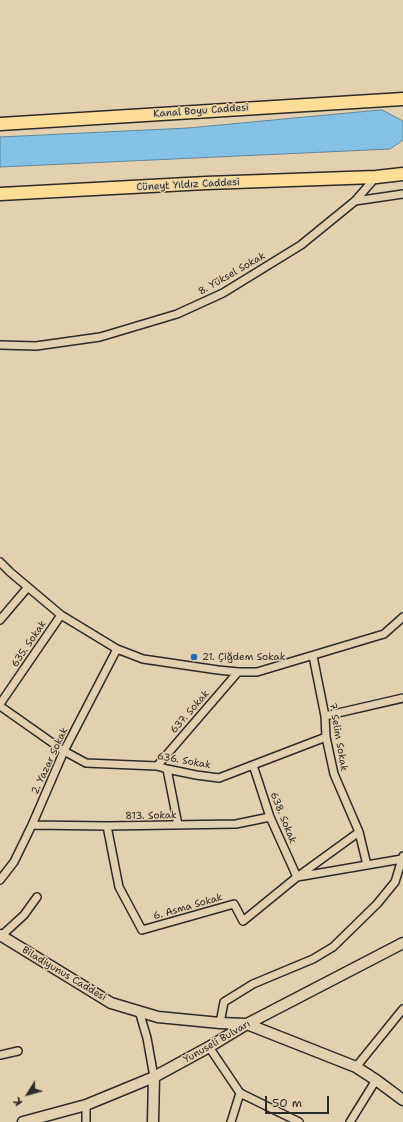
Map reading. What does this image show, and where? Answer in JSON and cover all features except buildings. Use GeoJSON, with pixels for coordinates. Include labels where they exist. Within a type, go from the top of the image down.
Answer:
{"type":"FeatureCollection","features":[{"type":"Feature","properties":{"kind":"main road","name":"Kanal Boyu Caddesi"},"geometry":{"type":"LineString","coordinates":[[0,124],[403,99]]}},
{"type":"Feature","properties":{"kind":"main road","name":"Cüneyt Yıldız Caddesi"},"geometry":{"type":"LineString","coordinates":[[0,194],[206,183],[376,177],[403,174]]}},
{"type":"Feature","properties":{"kind":"main road","name":"Biladiyunus Caddesi"},"geometry":{"type":"LineString","coordinates":[[0,936],[111,1003],[158,1017],[247,1024]]}},
{"type":"Feature","properties":{"kind":"main road","name":"Yunuseli Bulvarı"},"geometry":{"type":"LineString","coordinates":[[23,1122],[86,1105],[154,1077],[247,1024],[403,943]]}},
{"type":"Feature","properties":{"kind":"main road"},"geometry":{"type":"LineString","coordinates":[[247,1024],[356,1067],[403,1100]]}},
{"type":"Feature","properties":{"kind":"main road"},"geometry":{"type":"LineString","coordinates":[[153,1122],[154,1077]]}},
{"type":"Feature","properties":{"kind":"street","name":"8. Yüksel Sokak"},"geometry":{"type":"LineString","coordinates":[[0,345],[36,346],[100,337],[177,314],[223,293],[301,244],[355,201],[376,177]]}},
{"type":"Feature","properties":{"kind":"street"},"geometry":{"type":"LineString","coordinates":[[355,201],[403,194]]}},
{"type":"Feature","properties":{"kind":"street"},"geometry":{"type":"LineString","coordinates":[[0,562],[61,615],[117,648],[143,659],[238,672],[257,672],[384,634],[403,617]]}},
{"type":"Feature","properties":{"kind":"street"},"geometry":{"type":"LineString","coordinates":[[0,620],[28,587]]}},
{"type":"Feature","properties":{"kind":"street","name":"635. Sokak"},"geometry":{"type":"LineString","coordinates":[[0,705],[61,615]]}},
{"type":"Feature","properties":{"kind":"street","name":"2. Yazar Sokak"},"geometry":{"type":"LineString","coordinates":[[0,880],[14,862],[32,825],[64,751],[117,648]]}},
{"type":"Feature","properties":{"kind":"street","name":"7. Selim Sokak"},"geometry":{"type":"LineString","coordinates":[[313,656],[325,716],[326,737],[334,774],[359,832],[367,865]]}},
{"type":"Feature","properties":{"kind":"street","name":"637. Sokak"},"geometry":{"type":"LineString","coordinates":[[157,766],[238,672]]}},
{"type":"Feature","properties":{"kind":"street"},"geometry":{"type":"LineString","coordinates":[[325,716],[403,698]]}},
{"type":"Feature","properties":{"kind":"street","name":"636. Sokak"},"geometry":{"type":"LineString","coordinates":[[0,705],[64,751],[86,763],[157,766],[196,775],[219,778],[326,737]]}},
{"type":"Feature","properties":{"kind":"street","name":"638. Sokak"},"geometry":{"type":"LineString","coordinates":[[253,765],[270,817],[297,877]]}},
{"type":"Feature","properties":{"kind":"street"},"geometry":{"type":"LineString","coordinates":[[167,769],[178,825]]}},
{"type":"Feature","properties":{"kind":"street","name":"813. Sokak"},"geometry":{"type":"LineString","coordinates":[[32,825],[107,826],[236,824],[270,817]]}},
{"type":"Feature","properties":{"kind":"street","name":"6. Asma Sokak"},"geometry":{"type":"LineString","coordinates":[[107,826],[119,887],[142,930],[234,904],[243,921],[297,877],[359,832]]}},
{"type":"Feature","properties":{"kind":"street"},"geometry":{"type":"LineString","coordinates":[[220,1023],[224,1002],[252,984],[313,959],[333,947],[377,904],[395,882],[403,859],[297,877]]}},
{"type":"Feature","properties":{"kind":"street"},"geometry":{"type":"LineString","coordinates":[[0,936],[24,915],[37,897]]}},
{"type":"Feature","properties":{"kind":"street"},"geometry":{"type":"LineString","coordinates":[[139,1011],[147,1038],[154,1077]]}},
{"type":"Feature","properties":{"kind":"street"},"geometry":{"type":"LineString","coordinates":[[356,1067],[402,1013]]}},
{"type":"Feature","properties":{"kind":"street"},"geometry":{"type":"LineString","coordinates":[[209,1047],[240,1093],[299,1122]]}},
{"type":"Feature","properties":{"kind":"street"},"geometry":{"type":"LineString","coordinates":[[0,1055],[18,1051]]}},
{"type":"Feature","properties":{"kind":"street"},"geometry":{"type":"LineString","coordinates":[[350,1122],[376,1080]]}},
{"type":"Feature","properties":{"kind":"street"},"geometry":{"type":"LineString","coordinates":[[231,1122],[240,1093]]}},
{"type":"Feature","properties":{"kind":"street"},"geometry":{"type":"LineString","coordinates":[[86,1105],[86,1122]]}},
{"type":"Feature","properties":{"kind":"water"},"geometry":{"type":"Polygon","coordinates":[[[382,110],[403,121],[403,140],[390,149],[0,167],[0,137],[188,128],[382,110]]]}},
{"type":"Feature","properties":{"kind":"place","name":"21. Çiğdem Sokak"},"geometry":{"type":"Point","coordinates":[194,657]}}]}
